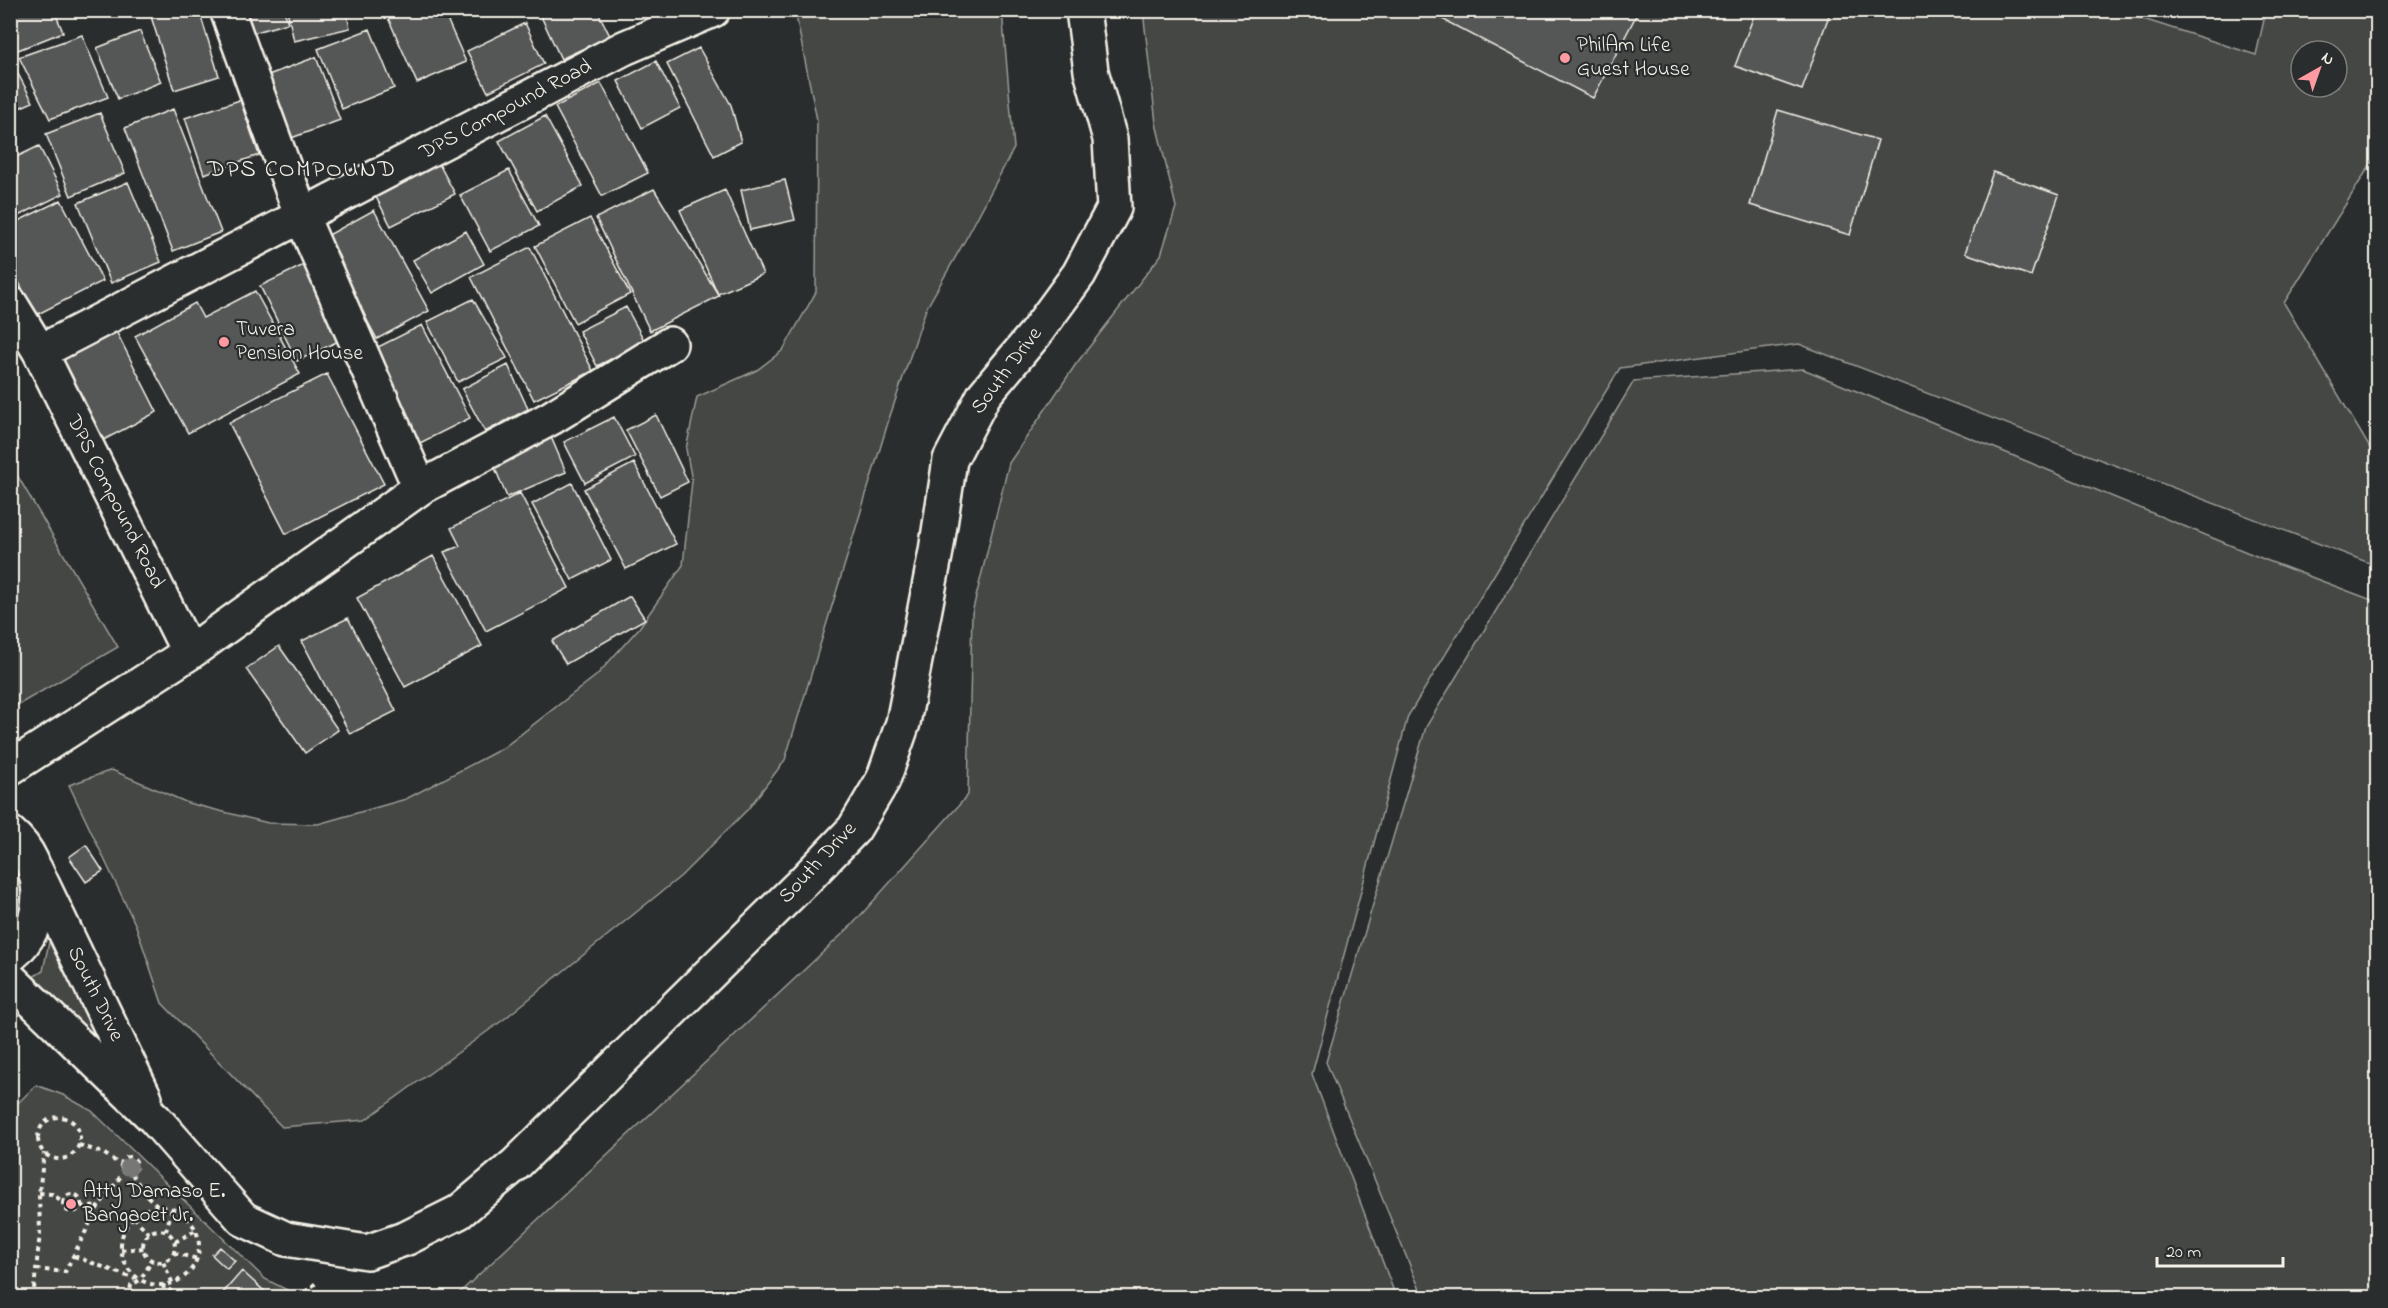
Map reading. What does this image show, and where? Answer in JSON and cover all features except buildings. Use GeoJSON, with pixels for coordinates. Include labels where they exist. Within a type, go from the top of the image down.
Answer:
{"type":"FeatureCollection","features":[{"type":"Feature","properties":{"kind":"street"},"geometry":{"type":"LineString","coordinates":[[226,10],[302,217],[420,488]]}},
{"type":"Feature","properties":{"kind":"street","name":"DPS Compound Road"},"geometry":{"type":"LineString","coordinates":[[40,352],[624,48],[713,10]]}},
{"type":"Feature","properties":{"kind":"street","name":"South Drive"},"geometry":{"type":"LineString","coordinates":[[10,979],[155,1119],[243,1219],[286,1239],[367,1252],[407,1238],[459,1212],[516,1164],[797,889],[854,829],[883,780],[903,723],[936,551],[950,460],[984,395],[1035,334],[1079,274],[1114,208],[1110,140],[1091,71],[1083,10]]}},
{"type":"Feature","properties":{"kind":"street","name":"DPS Compound Road"},"geometry":{"type":"LineString","coordinates":[[10,303],[40,352],[189,653]]}},
{"type":"Feature","properties":{"kind":"street"},"geometry":{"type":"LineString","coordinates":[[10,768],[189,653],[420,488],[551,418],[670,345]]}},
{"type":"Feature","properties":{"kind":"street","name":"South Drive"},"geometry":{"type":"LineString","coordinates":[[12,833],[29,855],[155,1119]]}},
{"type":"Feature","properties":{"kind":"street"},"geometry":{"type":"LineString","coordinates":[[10,956],[26,939],[36,918],[39,893],[35,869]]}},
{"type":"Feature","properties":{"kind":"path"},"geometry":{"type":"LineString","coordinates":[[57,1117],[75,1124],[80,1138],[75,1151],[57,1159],[44,1153],[40,1147],[38,1134],[45,1122],[57,1117]]}},
{"type":"Feature","properties":{"kind":"path"},"geometry":{"type":"LineString","coordinates":[[78,1145],[103,1153],[121,1165],[124,1172]]}},
{"type":"Feature","properties":{"kind":"path"},"geometry":{"type":"LineString","coordinates":[[33,1298],[40,1233],[39,1192],[44,1153]]}},
{"type":"Feature","properties":{"kind":"path"},"geometry":{"type":"LineString","coordinates":[[121,1165],[125,1158],[132,1158],[137,1167],[132,1174]]}},
{"type":"Feature","properties":{"kind":"path"},"geometry":{"type":"LineString","coordinates":[[124,1172],[132,1174],[145,1194],[159,1207]]}},
{"type":"Feature","properties":{"kind":"path"},"geometry":{"type":"LineString","coordinates":[[36,1269],[65,1272],[98,1207],[124,1172]]}},
{"type":"Feature","properties":{"kind":"path"},"geometry":{"type":"LineString","coordinates":[[39,1192],[52,1194],[62,1201],[65,1210],[68,1211],[74,1212],[81,1206],[98,1207]]}},
{"type":"Feature","properties":{"kind":"path"},"geometry":{"type":"LineString","coordinates":[[62,1201],[68,1194],[74,1194],[81,1199],[81,1206]]}},
{"type":"Feature","properties":{"kind":"path"},"geometry":{"type":"LineString","coordinates":[[74,1256],[152,1285],[173,1284],[192,1270],[200,1249],[196,1230],[182,1214],[172,1209],[150,1208],[134,1216],[123,1231],[120,1250],[130,1272],[140,1280]]}},
{"type":"Feature","properties":{"kind":"path"},"geometry":{"type":"LineString","coordinates":[[166,1232],[172,1209]]}},
{"type":"Feature","properties":{"kind":"path"},"geometry":{"type":"LineString","coordinates":[[134,1216],[149,1234]]}},
{"type":"Feature","properties":{"kind":"path"},"geometry":{"type":"LineString","coordinates":[[175,1242],[196,1230]]}},
{"type":"Feature","properties":{"kind":"path"},"geometry":{"type":"LineString","coordinates":[[157,1231],[166,1232],[175,1242],[174,1252],[168,1260],[152,1261],[144,1248],[145,1238],[157,1231]]}},
{"type":"Feature","properties":{"kind":"path"},"geometry":{"type":"LineString","coordinates":[[120,1250],[144,1248]]}},
{"type":"Feature","properties":{"kind":"path"},"geometry":{"type":"LineString","coordinates":[[174,1252],[198,1259]]}},
{"type":"Feature","properties":{"kind":"path"},"geometry":{"type":"LineString","coordinates":[[129,1298],[131,1285],[140,1280],[152,1261]]}},
{"type":"Feature","properties":{"kind":"path"},"geometry":{"type":"LineString","coordinates":[[163,1262],[173,1284]]}},
{"type":"Feature","properties":{"kind":"path"},"geometry":{"type":"LineString","coordinates":[[298,1298],[318,1282]]}},
{"type":"Feature","properties":{"kind":"path"},"geometry":{"type":"LineString","coordinates":[[161,1298],[164,1286]]}},
{"type":"Feature","properties":{"kind":"path"},"geometry":{"type":"LineString","coordinates":[[164,1286],[180,1298]]}},
{"type":"Feature","properties":{"kind":"shaded area"},"geometry":{"type":"Polygon","coordinates":[[[2115,10],[2256,55],[2266,11],[2377,11],[2377,154],[2284,303],[2377,457],[2377,566],[1799,344],[1620,368],[1408,716],[1312,1074],[1396,1297],[454,1298],[852,925],[968,795],[972,613],[1009,463],[1076,364],[1161,255],[1176,207],[1156,123],[1143,11],[2115,10]]]}},
{"type":"Feature","properties":{"kind":"shaded area"},"geometry":{"type":"Polygon","coordinates":[[[795,11],[1002,11],[1014,148],[926,309],[890,416],[785,760],[748,809],[681,876],[503,1020],[365,1120],[282,1127],[162,1003],[136,926],[69,785],[112,770],[188,803],[268,823],[318,824],[406,799],[503,748],[597,675],[639,628],[683,565],[692,481],[686,449],[697,397],[757,370],[783,350],[816,292],[817,120],[795,11]]]}},
{"type":"Feature","properties":{"kind":"shaded area"},"geometry":{"type":"Polygon","coordinates":[[[1803,369],[2266,560],[2377,602],[2377,1297],[1423,1297],[1326,1062],[1426,727],[1634,381],[1803,369]]]}},
{"type":"Feature","properties":{"kind":"shaded area"},"geometry":{"type":"Polygon","coordinates":[[[10,463],[118,647],[11,709],[10,709],[10,463]]]}},
{"type":"Feature","properties":{"kind":"shaded area"},"geometry":{"type":"Polygon","coordinates":[[[49,942],[100,1042],[31,978],[43,971],[49,942]]]}},
{"type":"Feature","properties":{"kind":"shaded area"},"geometry":{"type":"Polygon","coordinates":[[[36,1085],[63,1095],[92,1111],[265,1279],[301,1297],[11,1298],[11,1133],[17,1104],[36,1085]]]}},
{"type":"Feature","properties":{"kind":"place","name":"PhilAm Life Guest House"},"geometry":{"type":"Point","coordinates":[1565,58]}},
{"type":"Feature","properties":{"kind":"place","name":"Tuvera Pension House"},"geometry":{"type":"Point","coordinates":[224,342]}},
{"type":"Feature","properties":{"kind":"place","name":"Atty Damaso E. Bangaoet Jr."},"geometry":{"type":"Point","coordinates":[71,1204]}},
{"type":"Feature","properties":{"kind":"district","name":"DPS COMPOUND"},"geometry":{"type":"Point","coordinates":[302,170]}}]}
